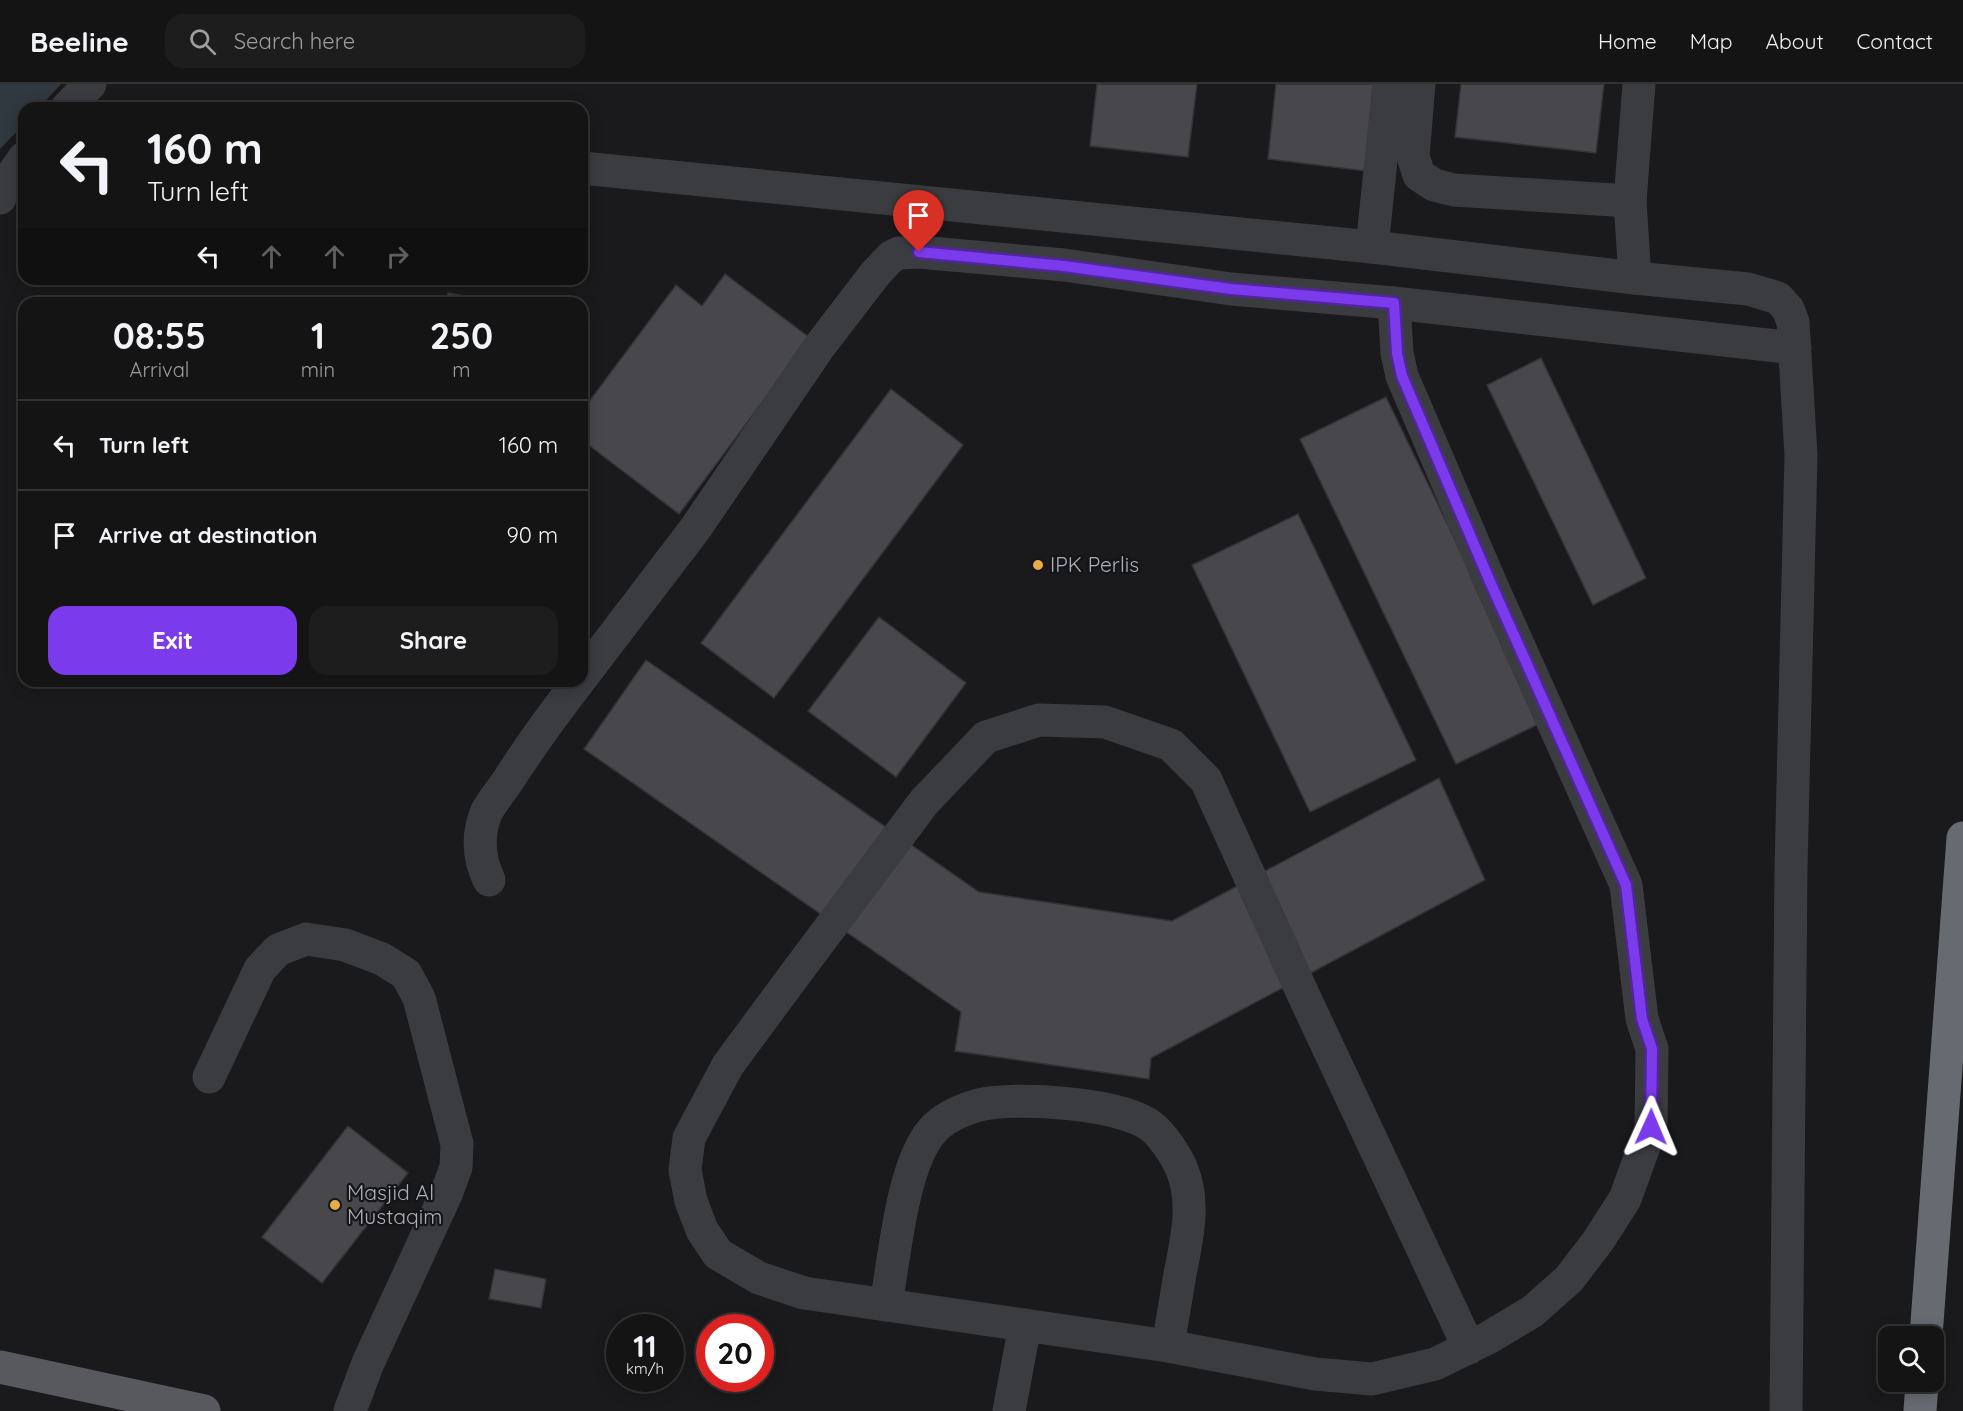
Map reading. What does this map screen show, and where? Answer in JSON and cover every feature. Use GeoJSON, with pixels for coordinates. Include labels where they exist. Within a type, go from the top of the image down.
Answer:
{"type":"FeatureCollection","features":[{"type":"Feature","properties":{"kind":"highway"},"geometry":{"type":"LineString","coordinates":[[1927,1326],[1963,838]]}},
{"type":"Feature","properties":{"kind":"highway"},"geometry":{"type":"LineString","coordinates":[[1920,1411],[1921,1392]]}},
{"type":"Feature","properties":{"kind":"main road"},"geometry":{"type":"LineString","coordinates":[[0,1367],[204,1411]]}},
{"type":"Feature","properties":{"kind":"street"},"geometry":{"type":"LineString","coordinates":[[73,102],[90,84]]}},
{"type":"Feature","properties":{"kind":"street"},"geometry":{"type":"LineString","coordinates":[[1372,247],[1389,84]]}},
{"type":"Feature","properties":{"kind":"street"},"geometry":{"type":"LineString","coordinates":[[1419,84],[1413,156],[1419,175],[1434,184],[1454,190],[1630,201]]}},
{"type":"Feature","properties":{"kind":"street"},"geometry":{"type":"LineString","coordinates":[[1635,278],[1630,201],[1639,84]]}},
{"type":"Feature","properties":{"kind":"street"},"geometry":{"type":"LineString","coordinates":[[0,198],[18,167]]}},
{"type":"Feature","properties":{"kind":"street"},"geometry":{"type":"LineString","coordinates":[[588,169],[1372,247],[1748,289],[1778,298],[1788,309],[1793,322],[1800,454],[1791,868],[1786,1411]]}},
{"type":"Feature","properties":{"kind":"street"},"geometry":{"type":"LineString","coordinates":[[588,669],[694,529],[819,347],[875,274],[891,257],[899,253],[919,252],[1064,266],[1231,289],[1394,303],[1795,348]]}},
{"type":"Feature","properties":{"kind":"street"},"geometry":{"type":"LineString","coordinates":[[1394,303],[1397,353],[1402,376],[1491,584],[1626,885],[1642,1019],[1652,1049],[1651,1127],[1625,1199],[1598,1241],[1569,1279],[1533,1311],[1488,1338],[1469,1348],[1434,1364],[1372,1379],[1314,1374],[1168,1346],[804,1293],[759,1278],[718,1254],[702,1230],[691,1201],[685,1170],[689,1138],[728,1065],[924,802],[986,737],[1040,720],[1105,722],[1171,745],[1206,780],[1303,994],[1469,1348]]}},
{"type":"Feature","properties":{"kind":"street"},"geometry":{"type":"LineString","coordinates":[[489,880],[482,865],[480,852],[486,813],[544,727],[574,687]]}},
{"type":"Feature","properties":{"kind":"street"},"geometry":{"type":"LineString","coordinates":[[208,1077],[260,969],[279,950],[306,939],[345,945],[382,959],[406,974],[419,998],[458,1144],[456,1167],[447,1192],[368,1363],[350,1411]]}},
{"type":"Feature","properties":{"kind":"street"},"geometry":{"type":"LineString","coordinates":[[886,1305],[903,1201],[917,1156],[931,1131],[949,1116],[980,1105],[1002,1102],[1045,1102],[1097,1109],[1130,1115],[1152,1127],[1168,1146],[1183,1176],[1188,1193],[1190,1221],[1168,1346]]}},
{"type":"Feature","properties":{"kind":"street"},"geometry":{"type":"LineString","coordinates":[[1009,1411],[1025,1325]]}},
{"type":"Feature","properties":{"kind":"shaded area"},"geometry":{"type":"Polygon","coordinates":[[[0,84],[61,84],[44,102],[18,102],[18,130],[0,149],[0,84]]]}},
{"type":"Feature","properties":{"kind":"building"},"geometry":{"type":"Polygon","coordinates":[[[1097,84],[1197,84],[1188,157],[1090,146],[1097,84]]]}},
{"type":"Feature","properties":{"kind":"building"},"geometry":{"type":"Polygon","coordinates":[[[1276,84],[1376,84],[1366,171],[1268,159],[1276,84]]]}},
{"type":"Feature","properties":{"kind":"building"},"geometry":{"type":"Polygon","coordinates":[[[1461,84],[1604,84],[1596,153],[1455,137],[1461,84]]]}},
{"type":"Feature","properties":{"kind":"building"},"geometry":{"type":"Polygon","coordinates":[[[725,274],[810,338],[679,514],[588,445],[588,403],[676,285],[702,306],[725,274]]]}},
{"type":"Feature","properties":{"kind":"building"},"geometry":{"type":"Polygon","coordinates":[[[448,293],[470,297],[447,297],[448,293]]]}},
{"type":"Feature","properties":{"kind":"building"},"geometry":{"type":"Polygon","coordinates":[[[1541,358],[1646,578],[1593,605],[1487,385],[1541,358]]]}},
{"type":"Feature","properties":{"kind":"building"},"geometry":{"type":"Polygon","coordinates":[[[891,389],[963,445],[774,698],[701,643],[891,389]]]}},
{"type":"Feature","properties":{"kind":"building"},"geometry":{"type":"Polygon","coordinates":[[[1386,397],[1543,722],[1456,764],[1300,439],[1386,397]]]}},
{"type":"Feature","properties":{"kind":"building"},"geometry":{"type":"Polygon","coordinates":[[[1298,514],[1416,760],[1310,812],[1192,565],[1298,514]]]}},
{"type":"Feature","properties":{"kind":"building"},"geometry":{"type":"Polygon","coordinates":[[[879,617],[966,683],[896,777],[808,711],[879,617]]]}},
{"type":"Feature","properties":{"kind":"building"},"geometry":{"type":"Polygon","coordinates":[[[646,660],[979,892],[1172,921],[1439,778],[1485,880],[1151,1058],[1149,1079],[955,1051],[961,1012],[584,749],[646,660]]]}},
{"type":"Feature","properties":{"kind":"building","name":"Masjid Al Mustaqim"},"geometry":{"type":"Polygon","coordinates":[[[348,1126],[408,1173],[322,1283],[262,1237],[348,1126]]]}},
{"type":"Feature","properties":{"kind":"building"},"geometry":{"type":"Polygon","coordinates":[[[495,1269],[546,1279],[541,1308],[489,1299],[495,1269]]]}},
{"type":"Feature","properties":{"kind":"place","name":"IPK Perlis"},"geometry":{"type":"Point","coordinates":[1038,565]}},
{"type":"Feature","properties":{"kind":"place","name":"Masjid Al Mustaqim"},"geometry":{"type":"Point","coordinates":[335,1205]}},
{"type":"Feature","properties":{"kind":"route"},"geometry":{"type":"LineString","coordinates":[[919,252],[1064,266],[1231,289],[1394,303],[1397,353],[1402,376],[1491,584],[1626,885],[1642,1019],[1652,1049],[1651,1127]]}}]}
